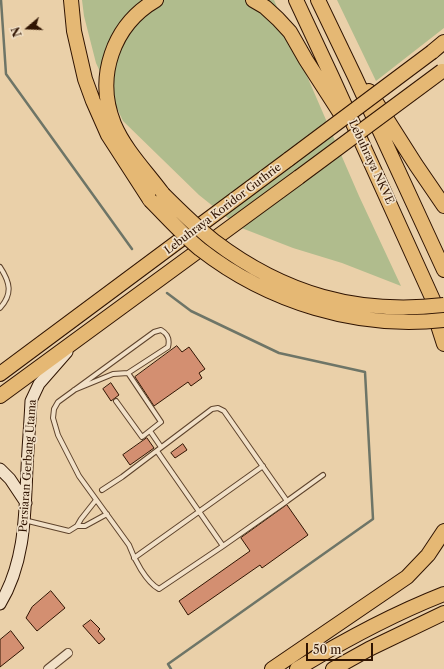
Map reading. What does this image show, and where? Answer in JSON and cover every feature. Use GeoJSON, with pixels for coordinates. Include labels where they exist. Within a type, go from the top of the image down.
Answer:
{"type":"FeatureCollection","features":[{"type":"Feature","properties":{"kind":"highway"},"geometry":{"type":"LineString","coordinates":[[71,0],[74,31],[85,79],[108,135],[156,197],[200,248],[262,288],[310,306],[345,316],[382,321],[416,322],[444,320]]}},
{"type":"Feature","properties":{"kind":"highway"},"geometry":{"type":"LineString","coordinates":[[156,0],[142,9],[132,19],[120,36],[110,57],[106,80],[110,110],[114,124],[137,160],[156,197],[213,241],[261,273],[301,291],[338,301],[374,306],[420,308],[444,305]]}},
{"type":"Feature","properties":{"kind":"highway"},"geometry":{"type":"LineString","coordinates":[[253,0],[265,7],[290,32],[369,160]]}},
{"type":"Feature","properties":{"kind":"highway","name":"Lebuhraya NKVE"},"geometry":{"type":"LineString","coordinates":[[296,0],[444,324]]}},
{"type":"Feature","properties":{"kind":"highway","name":"Lebuhraya NKVE"},"geometry":{"type":"LineString","coordinates":[[318,0],[355,76],[444,270]]}},
{"type":"Feature","properties":{"kind":"highway","name":"Lebuhraya Koridor Guthrie"},"geometry":{"type":"LineString","coordinates":[[0,374],[290,159],[444,42]]}},
{"type":"Feature","properties":{"kind":"highway","name":"Lebuhraya Koridor Guthrie"},"geometry":{"type":"LineString","coordinates":[[0,396],[443,70]]}},
{"type":"Feature","properties":{"kind":"highway"},"geometry":{"type":"LineString","coordinates":[[355,76],[368,89],[379,105],[416,165],[444,206]]}},
{"type":"Feature","properties":{"kind":"highway"},"geometry":{"type":"LineString","coordinates":[[417,263],[444,344]]}},
{"type":"Feature","properties":{"kind":"highway"},"geometry":{"type":"LineString","coordinates":[[272,669],[407,577],[428,555],[444,531]]}},
{"type":"Feature","properties":{"kind":"highway"},"geometry":{"type":"LineString","coordinates":[[297,669],[390,618],[444,594]]}},
{"type":"Feature","properties":{"kind":"highway"},"geometry":{"type":"LineString","coordinates":[[333,669],[382,643],[444,614]]}},
{"type":"Feature","properties":{"kind":"main road","name":"Persiaran Gerbang Utama"},"geometry":{"type":"LineString","coordinates":[[0,604],[8,592],[22,543],[26,503],[31,401],[39,384],[77,340]]}},
{"type":"Feature","properties":{"kind":"main road"},"geometry":{"type":"LineString","coordinates":[[0,469],[10,479],[26,503]]}},
{"type":"Feature","properties":{"kind":"street"},"geometry":{"type":"LineString","coordinates":[[48,669],[68,653]]}},
{"type":"Feature","properties":{"kind":"lane"},"geometry":{"type":"LineString","coordinates":[[0,267],[5,276],[9,289],[7,300],[0,308]]}},
{"type":"Feature","properties":{"kind":"lane"},"geometry":{"type":"LineString","coordinates":[[74,390],[113,374],[128,373],[168,347],[168,336],[166,332],[161,330],[154,332],[74,390],[58,402],[54,409],[53,418],[58,435],[79,476],[129,545],[134,558],[153,586],[159,589],[224,546],[323,475]]}},
{"type":"Feature","properties":{"kind":"lane"},"geometry":{"type":"LineString","coordinates":[[116,401],[142,436],[162,422],[128,373]]}},
{"type":"Feature","properties":{"kind":"lane"},"geometry":{"type":"LineString","coordinates":[[102,490],[212,409],[218,408],[224,412],[287,501]]}},
{"type":"Feature","properties":{"kind":"lane"},"geometry":{"type":"LineString","coordinates":[[150,431],[161,447]]}},
{"type":"Feature","properties":{"kind":"lane"},"geometry":{"type":"LineString","coordinates":[[156,451],[224,546]]}},
{"type":"Feature","properties":{"kind":"lane"},"geometry":{"type":"LineString","coordinates":[[134,558],[263,466]]}},
{"type":"Feature","properties":{"kind":"lane"},"geometry":{"type":"LineString","coordinates":[[78,526],[81,519],[96,500]]}},
{"type":"Feature","properties":{"kind":"lane"},"geometry":{"type":"LineString","coordinates":[[24,520],[68,531],[78,526],[85,526],[107,514]]}},
{"type":"Feature","properties":{"kind":"green space"},"geometry":{"type":"Polygon","coordinates":[[[82,0],[274,0],[359,196],[401,286],[342,263],[293,248],[239,227],[199,195],[123,121],[96,63],[84,16],[82,0]]]}},
{"type":"Feature","properties":{"kind":"green space"},"geometry":{"type":"Polygon","coordinates":[[[337,0],[444,0],[444,28],[376,81],[337,0]]]}},
{"type":"Feature","properties":{"kind":"building"},"geometry":{"type":"Polygon","coordinates":[[[177,346],[182,352],[189,347],[205,369],[199,373],[202,378],[191,386],[188,382],[154,406],[135,377],[177,346]]]}},
{"type":"Feature","properties":{"kind":"building"},"geometry":{"type":"Polygon","coordinates":[[[111,383],[119,395],[111,401],[103,389],[111,383]]]}},
{"type":"Feature","properties":{"kind":"building"},"geometry":{"type":"Polygon","coordinates":[[[147,438],[154,448],[130,465],[123,455],[147,438]]]}},
{"type":"Feature","properties":{"kind":"building"},"geometry":{"type":"Polygon","coordinates":[[[183,444],[187,450],[175,458],[171,453],[183,444]]]}},
{"type":"Feature","properties":{"kind":"building"},"geometry":{"type":"Polygon","coordinates":[[[287,505],[308,535],[262,568],[260,565],[188,615],[179,601],[250,551],[241,538],[287,505]]]}},
{"type":"Feature","properties":{"kind":"building"},"geometry":{"type":"Polygon","coordinates":[[[51,591],[65,608],[37,631],[26,618],[32,607],[51,591]]]}},
{"type":"Feature","properties":{"kind":"building"},"geometry":{"type":"Polygon","coordinates":[[[91,620],[100,629],[98,631],[105,639],[99,644],[83,626],[91,620]]]}},
{"type":"Feature","properties":{"kind":"building"},"geometry":{"type":"Polygon","coordinates":[[[11,631],[24,648],[0,667],[0,640],[11,631]]]}},
{"type":"Feature","properties":{"kind":"waterway"},"geometry":{"type":"LineString","coordinates":[[1,0],[6,74],[132,249]]}},
{"type":"Feature","properties":{"kind":"waterway"},"geometry":{"type":"LineString","coordinates":[[167,293],[191,311],[279,353],[365,372],[373,519],[168,664],[171,669]]}}]}
